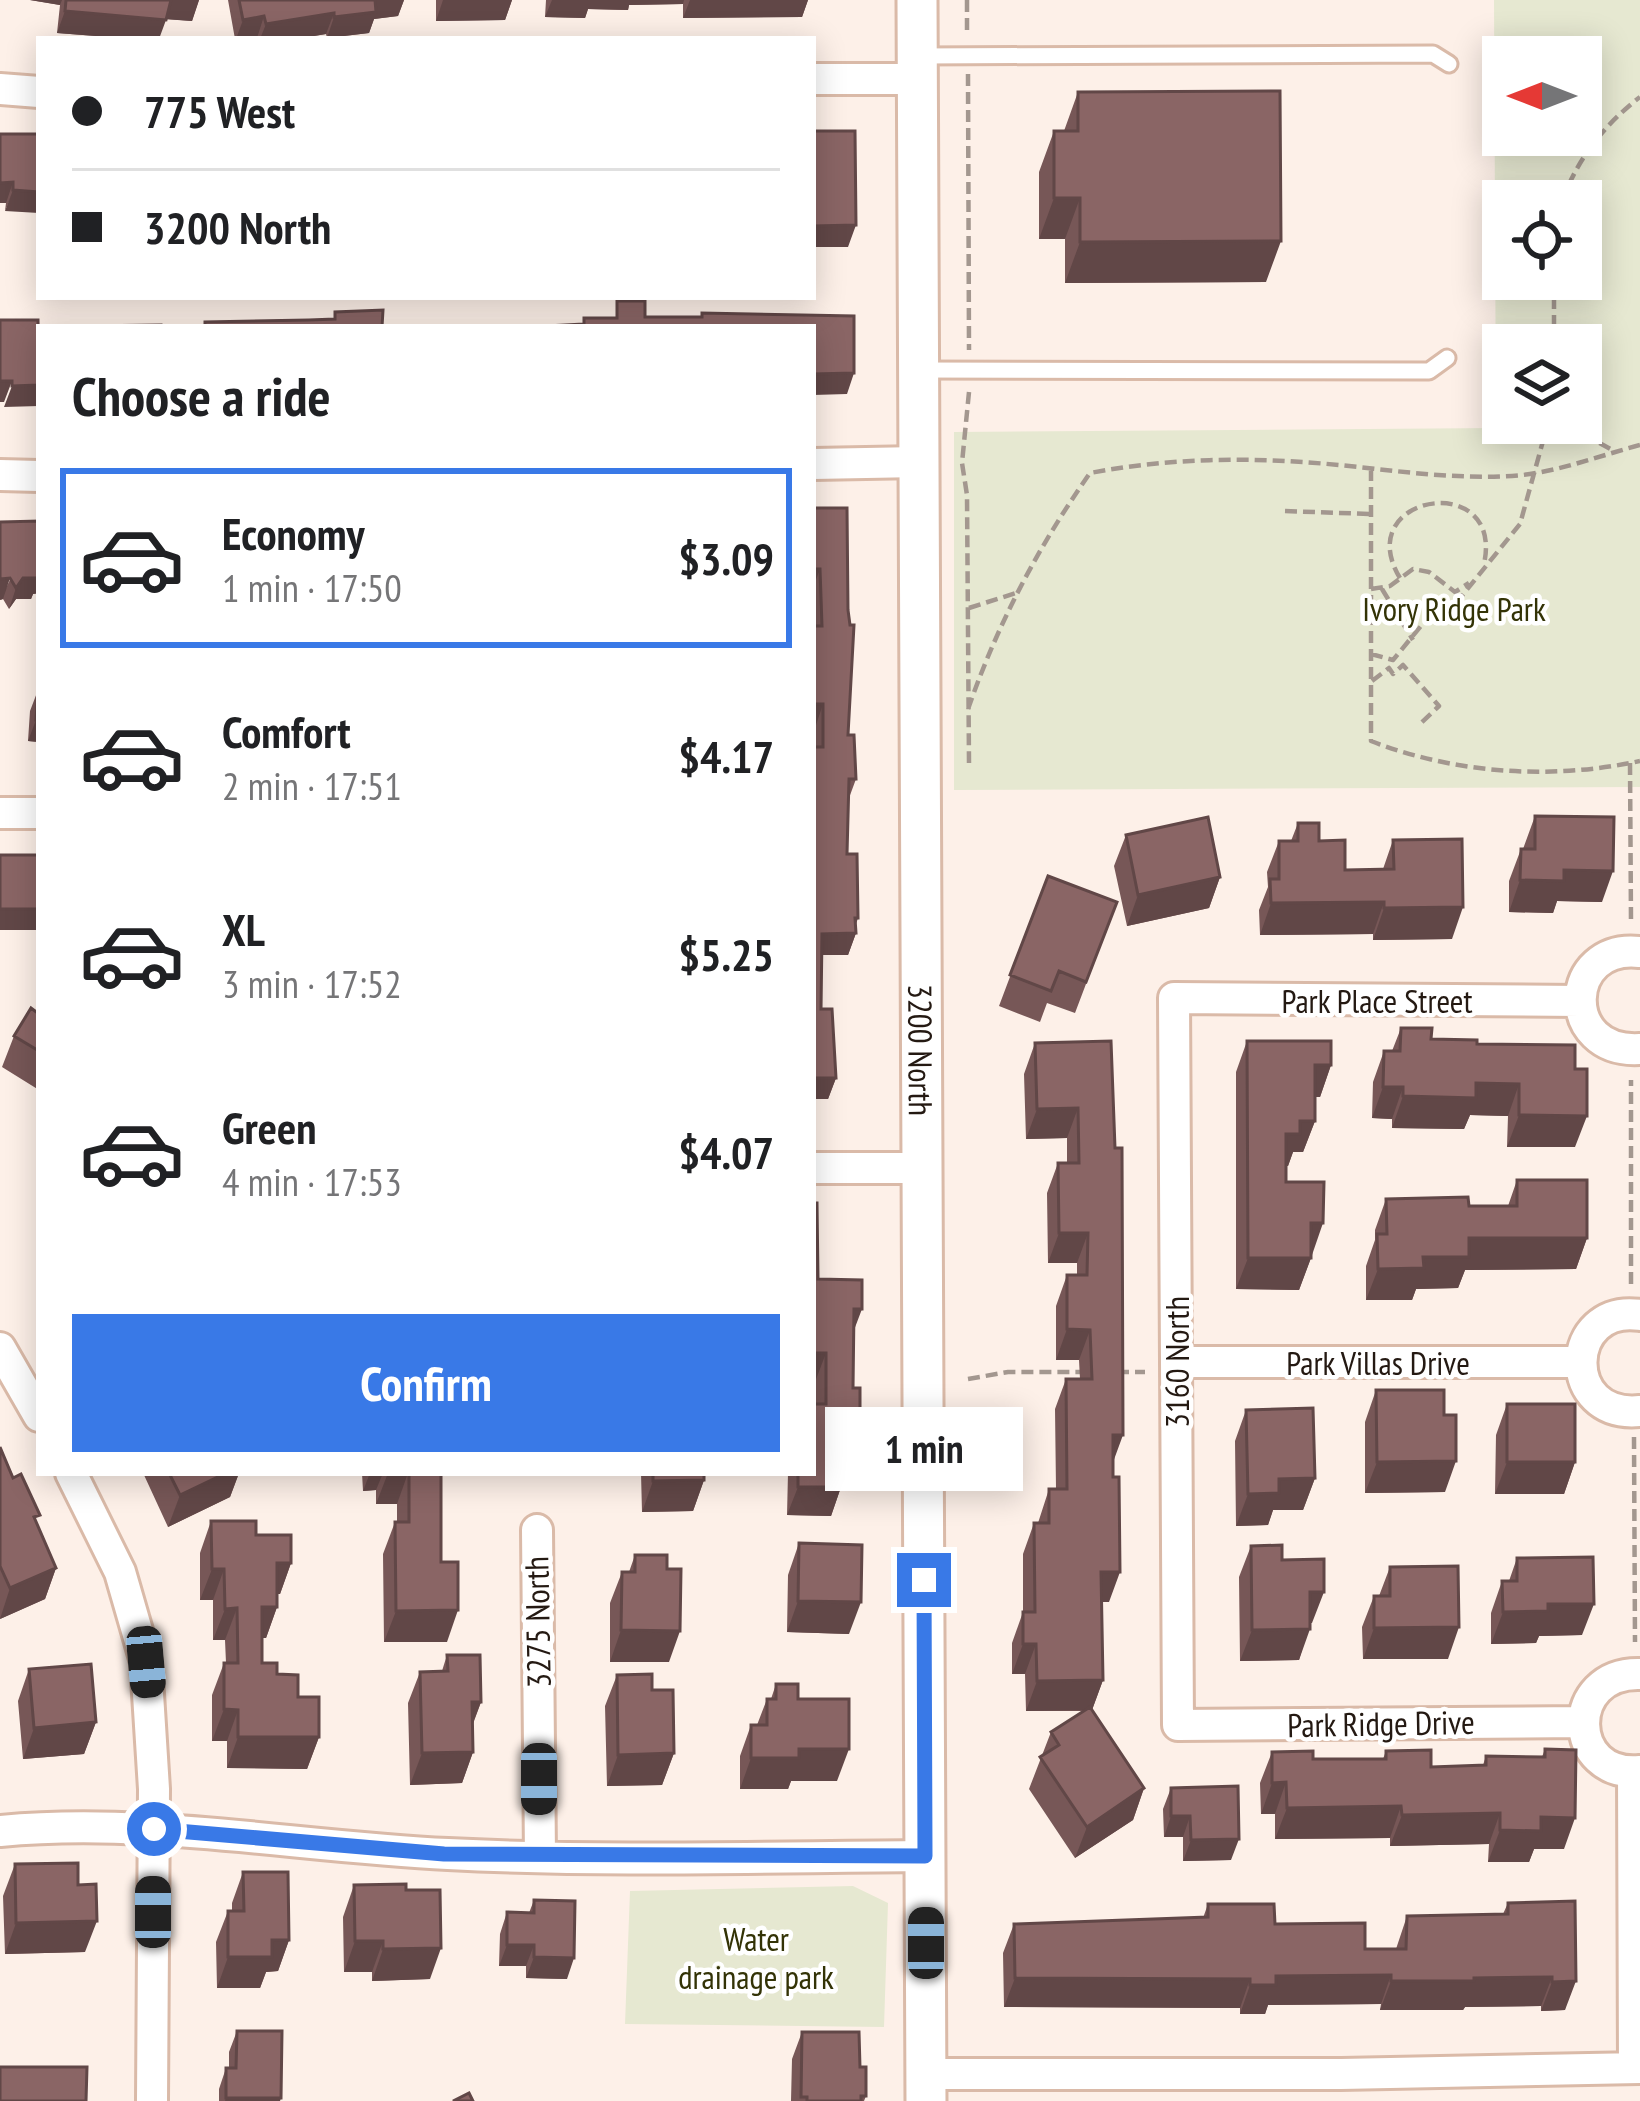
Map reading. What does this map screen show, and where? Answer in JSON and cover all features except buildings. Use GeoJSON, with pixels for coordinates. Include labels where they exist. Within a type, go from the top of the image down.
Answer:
{"type":"FeatureCollection","features":[{"type":"Feature","properties":{"kind":"street","name":"3200 North"},"geometry":{"type":"LineString","coordinates":[[917,0],[926,2088]]}},
{"type":"Feature","properties":{"kind":"street"},"geometry":{"type":"LineString","coordinates":[[816,79],[918,68]]}},
{"type":"Feature","properties":{"kind":"street"},"geometry":{"type":"LineString","coordinates":[[0,88],[36,92]]}},
{"type":"Feature","properties":{"kind":"street"},"geometry":{"type":"LineString","coordinates":[[816,464],[919,462]]}},
{"type":"Feature","properties":{"kind":"street"},"geometry":{"type":"LineString","coordinates":[[0,475],[36,476]]}},
{"type":"Feature","properties":{"kind":"street"},"geometry":{"type":"LineString","coordinates":[[0,813],[36,813]]}},
{"type":"Feature","properties":{"kind":"street"},"geometry":{"type":"LineString","coordinates":[[1636,1062],[1624,1049],[1598,1038],[1582,1016],[1580,1001],[1585,978],[1601,960],[1623,951],[1640,952]]}},
{"type":"Feature","properties":{"kind":"street","name":"Park Place Street"},"geometry":{"type":"LineString","coordinates":[[1174,998],[1580,1001]]}},
{"type":"Feature","properties":{"kind":"street","name":"3160 North"},"geometry":{"type":"LineString","coordinates":[[1174,998],[1178,1725]]}},
{"type":"Feature","properties":{"kind":"street"},"geometry":{"type":"LineString","coordinates":[[816,1168],[922,1168]]}},
{"type":"Feature","properties":{"kind":"street"},"geometry":{"type":"LineString","coordinates":[[1637,1422],[1597,1400],[1582,1376],[1580,1362],[1595,1328],[1617,1315],[1640,1315]]}},
{"type":"Feature","properties":{"kind":"street"},"geometry":{"type":"LineString","coordinates":[[0,1348],[36,1411]]}},
{"type":"Feature","properties":{"kind":"street","name":"Park Villas Drive"},"geometry":{"type":"LineString","coordinates":[[1176,1362],[1580,1362]]}},
{"type":"Feature","properties":{"kind":"street"},"geometry":{"type":"LineString","coordinates":[[72,1476],[120,1571],[146,1662],[154,1829],[152,2101]]}},
{"type":"Feature","properties":{"kind":"street","name":"3275 North"},"geometry":{"type":"LineString","coordinates":[[537,1530],[540,1857]]}},
{"type":"Feature","properties":{"kind":"street"},"geometry":{"type":"LineString","coordinates":[[926,2088],[1637,2068],[1636,1772],[1607,1766],[1597,1758],[1583,1722],[1592,1695],[1601,1685],[1613,1677],[1640,1674]]}},
{"type":"Feature","properties":{"kind":"street","name":"Park Ridge Drive"},"geometry":{"type":"LineString","coordinates":[[1178,1725],[1583,1722]]}},
{"type":"Feature","properties":{"kind":"street"},"geometry":{"type":"LineString","coordinates":[[0,1831],[80,1825],[444,1854],[540,1857],[925,1856]]}},
{"type":"Feature","properties":{"kind":"lane"},"geometry":{"type":"LineString","coordinates":[[918,68],[1433,54],[1449,64]]}},
{"type":"Feature","properties":{"kind":"lane"},"geometry":{"type":"LineString","coordinates":[[919,370],[1429,371],[1447,358]]}},
{"type":"Feature","properties":{"kind":"path"},"geometry":{"type":"LineString","coordinates":[[1570,180],[1596,138],[1640,97]]}},
{"type":"Feature","properties":{"kind":"path"},"geometry":{"type":"LineString","coordinates":[[1371,655],[1393,661],[1421,626],[1461,597],[1483,570],[1520,524],[1543,444]]}},
{"type":"Feature","properties":{"kind":"path"},"geometry":{"type":"LineString","coordinates":[[1601,444],[1616,452]]}},
{"type":"Feature","properties":{"kind":"path"},"geometry":{"type":"LineString","coordinates":[[969,763],[968,709],[988,651],[1042,542],[1090,472],[1155,460],[1255,459],[1415,476],[1536,472],[1640,445]]}},
{"type":"Feature","properties":{"kind":"path"},"geometry":{"type":"LineString","coordinates":[[1371,469],[1371,741],[1409,756],[1526,774],[1640,761]]}},
{"type":"Feature","properties":{"kind":"path"},"geometry":{"type":"LineString","coordinates":[[1400,578],[1390,553],[1396,524],[1409,511],[1434,502],[1453,503],[1477,520],[1486,553],[1483,570]]}},
{"type":"Feature","properties":{"kind":"path"},"geometry":{"type":"LineString","coordinates":[[1286,511],[1371,514]]}},
{"type":"Feature","properties":{"kind":"path"},"geometry":{"type":"LineString","coordinates":[[1371,589],[1382,589],[1421,568],[1455,592],[1477,577]]}},
{"type":"Feature","properties":{"kind":"path"},"geometry":{"type":"LineString","coordinates":[[1382,589],[1413,640]]}},
{"type":"Feature","properties":{"kind":"path"},"geometry":{"type":"LineString","coordinates":[[969,608],[1019,592]]}},
{"type":"Feature","properties":{"kind":"path"},"geometry":{"type":"LineString","coordinates":[[1398,655],[1438,706],[1421,723]]}},
{"type":"Feature","properties":{"kind":"path"},"geometry":{"type":"LineString","coordinates":[[1371,682],[1389,668],[1393,674],[1402,665]]}},
{"type":"Feature","properties":{"kind":"path"},"geometry":{"type":"LineString","coordinates":[[1630,764],[1631,921]]}},
{"type":"Feature","properties":{"kind":"path"},"geometry":{"type":"LineString","coordinates":[[1631,1284],[1636,1062]]}},
{"type":"Feature","properties":{"kind":"path"},"geometry":{"type":"LineString","coordinates":[[968,1379],[1008,1372],[1145,1372]]}},
{"type":"Feature","properties":{"kind":"path"},"geometry":{"type":"LineString","coordinates":[[1635,1642],[1637,1422]]}},
{"type":"Feature","properties":{"kind":"green space","name":"Ivory Ridge Park"},"geometry":{"type":"Polygon","coordinates":[[[1494,0],[1640,0],[1640,787],[954,790],[954,432],[1482,428],[1482,444],[1602,444],[1602,324],[1496,324],[1495,300],[1602,300],[1602,180],[1495,180],[1495,156],[1602,156],[1602,36],[1494,36],[1494,0]]]}},
{"type":"Feature","properties":{"kind":"green space","name":"Water drainage park"},"geometry":{"type":"Polygon","coordinates":[[[853,1886],[888,1903],[884,2027],[625,2024],[630,1891],[853,1886]]]}},
{"type":"Feature","properties":{"kind":"route"},"geometry":{"type":"LineString","coordinates":[[154,1829],[444,1854],[925,1856],[924,1580]]}}]}
